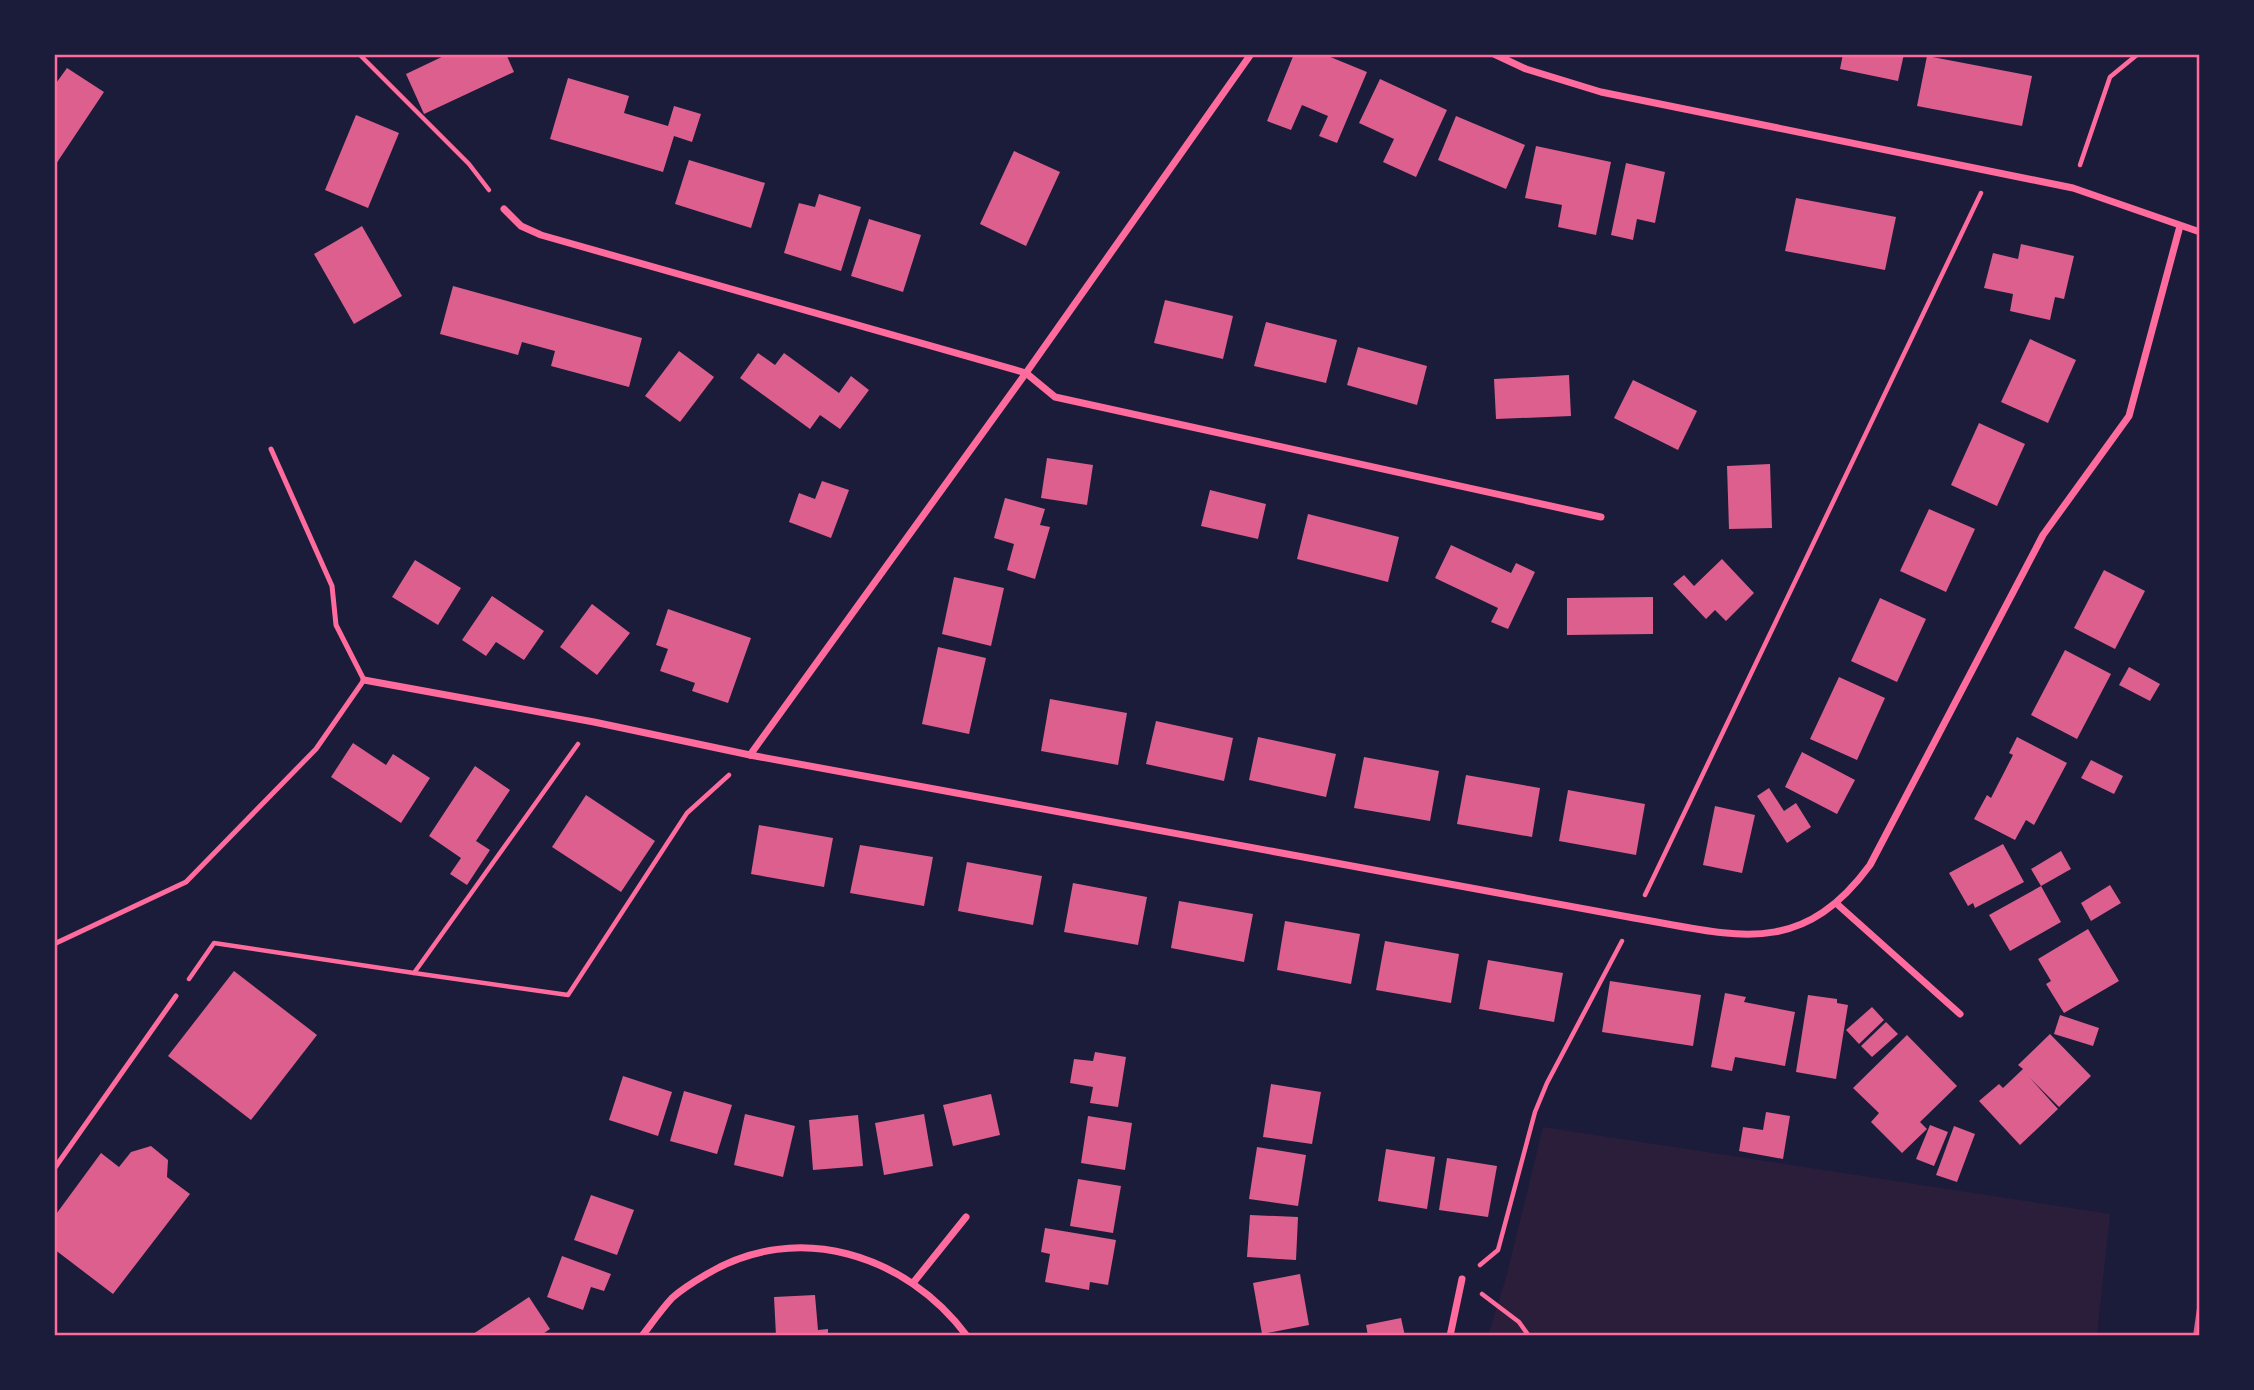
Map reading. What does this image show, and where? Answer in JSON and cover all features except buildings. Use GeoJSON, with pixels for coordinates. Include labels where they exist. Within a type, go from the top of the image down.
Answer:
{"type":"FeatureCollection","features":[{"type":"Feature","properties":{"kind":"street"},"geometry":{"type":"LineString","coordinates":[[750,755],[1026,373],[1251,54]]}},
{"type":"Feature","properties":{"kind":"street"},"geometry":{"type":"LineString","coordinates":[[1493,54],[1526,69],[1601,92],[2073,188],[2200,232]]}},
{"type":"Feature","properties":{"kind":"street"},"geometry":{"type":"LineString","coordinates":[[504,209],[521,226],[541,236],[1026,373],[1055,397],[1601,517]]}},
{"type":"Feature","properties":{"kind":"street"},"geometry":{"type":"LineString","coordinates":[[364,680],[594,722],[750,755],[1634,918],[1740,936],[1791,928],[1814,919],[1837,904],[1870,866],[2043,535],[2129,416],[2180,226]]}},
{"type":"Feature","properties":{"kind":"street"},"geometry":{"type":"LineString","coordinates":[[1837,904],[1960,1014]]}},
{"type":"Feature","properties":{"kind":"street"},"geometry":{"type":"LineString","coordinates":[[913,1283],[965,1217]]}},
{"type":"Feature","properties":{"kind":"street"},"geometry":{"type":"LineString","coordinates":[[642,1336],[674,1297],[694,1282],[722,1265],[767,1249],[787,1247],[841,1252],[866,1259],[913,1283],[943,1307],[967,1336]]}},
{"type":"Feature","properties":{"kind":"street"},"geometry":{"type":"LineString","coordinates":[[1450,1336],[1462,1279]]}},
{"type":"Feature","properties":{"kind":"lane"},"geometry":{"type":"LineString","coordinates":[[54,944],[186,882],[316,748],[364,680],[336,625],[332,586],[271,449]]}},
{"type":"Feature","properties":{"kind":"lane"},"geometry":{"type":"LineString","coordinates":[[54,1168],[176,996]]}},
{"type":"Feature","properties":{"kind":"path"},"geometry":{"type":"LineString","coordinates":[[359,54],[470,164],[504,209]]}},
{"type":"Feature","properties":{"kind":"path"},"geometry":{"type":"LineString","coordinates":[[2073,188],[2110,77],[2137,54]]}},
{"type":"Feature","properties":{"kind":"path"},"geometry":{"type":"LineString","coordinates":[[1529,1336],[1519,1322],[1462,1279],[1498,1250],[1535,1112],[1547,1083],[1634,918],[1992,170]]}},
{"type":"Feature","properties":{"kind":"path"},"geometry":{"type":"LineString","coordinates":[[414,972],[594,722]]}},
{"type":"Feature","properties":{"kind":"path"},"geometry":{"type":"LineString","coordinates":[[176,996],[214,943],[568,995],[687,813],[750,755]]}},
{"type":"Feature","properties":{"kind":"shaded area"},"geometry":{"type":"Polygon","coordinates":[[[1543,1127],[2110,1214],[2097,1336],[1488,1336],[1507,1274],[1543,1127]]]}}]}
